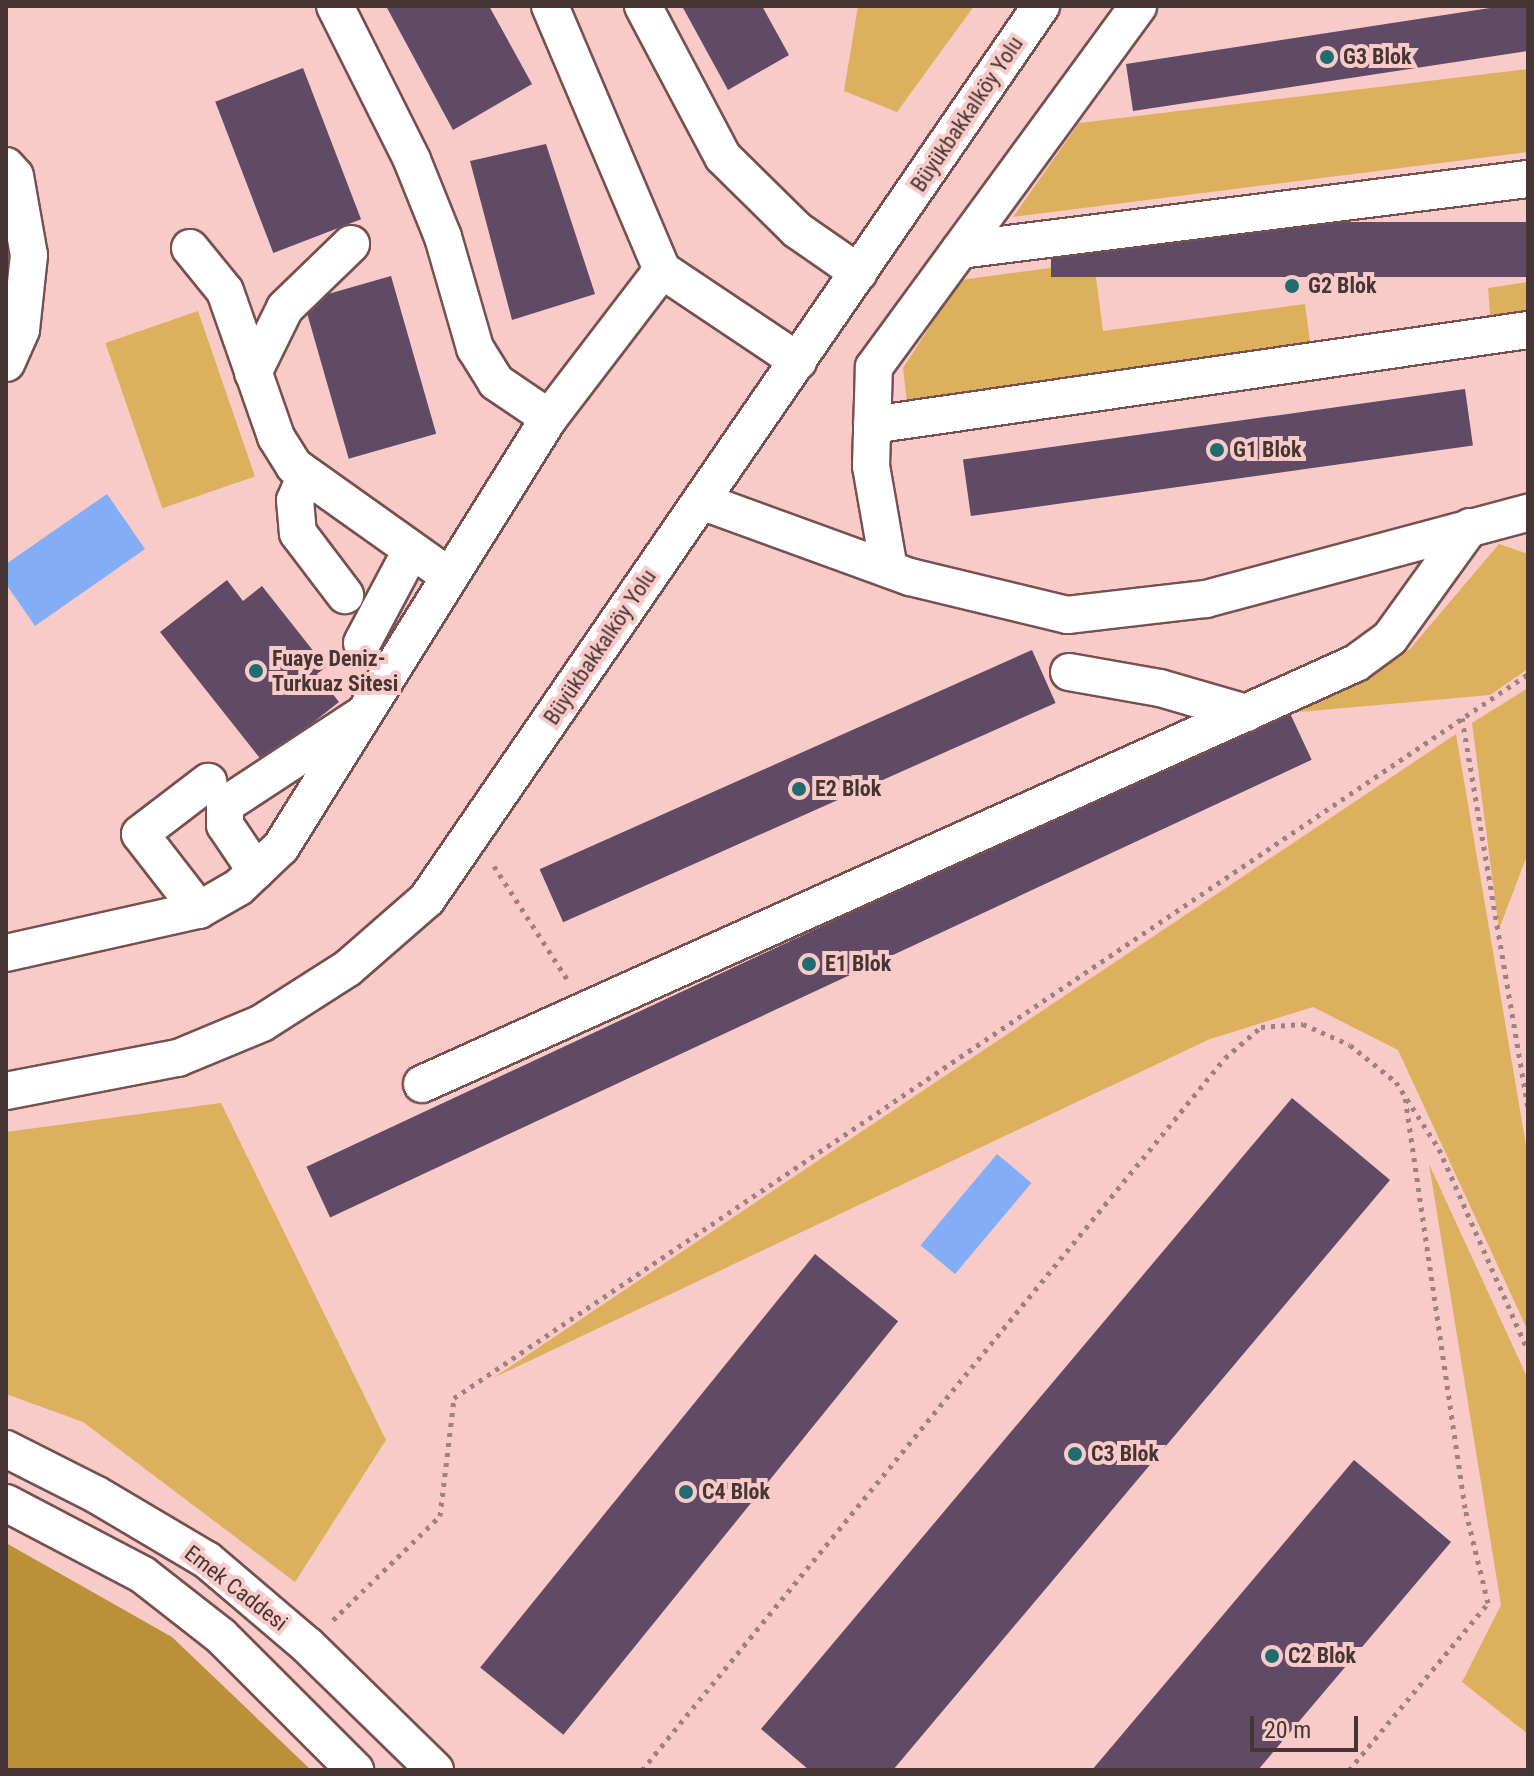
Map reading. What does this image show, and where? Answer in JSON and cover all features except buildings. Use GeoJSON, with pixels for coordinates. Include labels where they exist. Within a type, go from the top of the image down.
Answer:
{"type":"FeatureCollection","features":[{"type":"Feature","properties":{"kind":"street"},"geometry":{"type":"LineString","coordinates":[[335,6],[412,160],[443,237],[475,348],[496,382],[549,418]]}},
{"type":"Feature","properties":{"kind":"street"},"geometry":{"type":"LineString","coordinates":[[550,6],[662,270],[798,361]]}},
{"type":"Feature","properties":{"kind":"street"},"geometry":{"type":"LineString","coordinates":[[643,6],[723,157],[797,230],[859,273]]}},
{"type":"Feature","properties":{"kind":"street","name":"Büyükbakkalköy Yolu"},"geometry":{"type":"LineString","coordinates":[[6,1091],[178,1058],[262,1023],[348,968],[427,899],[474,835],[1041,6]]}},
{"type":"Feature","properties":{"kind":"street"},"geometry":{"type":"LineString","coordinates":[[889,569],[871,466],[874,367],[1138,6]]}},
{"type":"Feature","properties":{"kind":"street"},"geometry":{"type":"LineString","coordinates":[[6,166],[15,176],[29,255],[21,330],[6,363]]}},
{"type":"Feature","properties":{"kind":"street"},"geometry":{"type":"LineString","coordinates":[[960,250],[1528,179]]}},
{"type":"Feature","properties":{"kind":"street"},"geometry":{"type":"LineString","coordinates":[[253,373],[285,308],[351,244]]}},
{"type":"Feature","properties":{"kind":"street"},"geometry":{"type":"LineString","coordinates":[[190,248],[225,291],[276,437],[305,477],[450,577]]}},
{"type":"Feature","properties":{"kind":"street"},"geometry":{"type":"LineString","coordinates":[[6,953],[199,910],[256,871],[281,847],[549,418],[662,270]]}},
{"type":"Feature","properties":{"kind":"street"},"geometry":{"type":"LineString","coordinates":[[872,425],[1528,330]]}},
{"type":"Feature","properties":{"kind":"street"},"geometry":{"type":"LineString","coordinates":[[305,477],[295,500],[298,533],[345,595]]}},
{"type":"Feature","properties":{"kind":"street"},"geometry":{"type":"LineString","coordinates":[[701,501],[889,569],[1067,615],[1206,599],[1528,513]]}},
{"type":"Feature","properties":{"kind":"street"},"geometry":{"type":"LineString","coordinates":[[422,1084],[1356,663],[1390,638],[1470,527]]}},
{"type":"Feature","properties":{"kind":"street"},"geometry":{"type":"LineString","coordinates":[[362,643],[411,551]]}},
{"type":"Feature","properties":{"kind":"street"},"geometry":{"type":"LineString","coordinates":[[1069,672],[1160,688],[1246,713]]}},
{"type":"Feature","properties":{"kind":"street"},"geometry":{"type":"LineString","coordinates":[[256,871],[225,825],[225,805],[276,766],[367,712]]}},
{"type":"Feature","properties":{"kind":"street"},"geometry":{"type":"LineString","coordinates":[[199,910],[140,834],[208,782]]}},
{"type":"Feature","properties":{"kind":"street","name":"Emek Caddesi"},"geometry":{"type":"LineString","coordinates":[[6,1449],[97,1495],[207,1560],[307,1645],[435,1770]]}},
{"type":"Feature","properties":{"kind":"street"},"geometry":{"type":"LineString","coordinates":[[6,1503],[143,1575],[221,1636],[355,1770]]}},
{"type":"Feature","properties":{"kind":"path"},"geometry":{"type":"LineString","coordinates":[[307,1645],[440,1516],[454,1398],[1528,674]]}},
{"type":"Feature","properties":{"kind":"path"},"geometry":{"type":"LineString","coordinates":[[1462,718],[1528,1108]]}},
{"type":"Feature","properties":{"kind":"path"},"geometry":{"type":"LineString","coordinates":[[474,835],[586,1010]]}},
{"type":"Feature","properties":{"kind":"path"},"geometry":{"type":"LineString","coordinates":[[642,1770],[1225,1058],[1261,1027],[1303,1024],[1350,1045],[1404,1093],[1439,1149],[1528,1351]]}},
{"type":"Feature","properties":{"kind":"path"},"geometry":{"type":"LineString","coordinates":[[1349,1770],[1488,1603],[1465,1508],[1404,1093]]}},
{"type":"Feature","properties":{"kind":"shaded area"},"geometry":{"type":"Polygon","coordinates":[[[858,6],[974,6],[897,112],[844,91],[858,6]]]}},
{"type":"Feature","properties":{"kind":"shaded area"},"geometry":{"type":"Polygon","coordinates":[[[1528,69],[1528,152],[1013,217],[1079,123],[1528,69]]]}},
{"type":"Feature","properties":{"kind":"shaded area"},"geometry":{"type":"Polygon","coordinates":[[[1094,262],[1103,331],[1305,304],[1311,349],[907,403],[903,368],[960,280],[1094,262]]]}},
{"type":"Feature","properties":{"kind":"shaded area"},"geometry":{"type":"Polygon","coordinates":[[[1528,282],[1528,322],[1491,327],[1488,288],[1528,282]]]}},
{"type":"Feature","properties":{"kind":"shaded area"},"geometry":{"type":"Polygon","coordinates":[[[198,311],[255,476],[162,508],[105,343],[198,311]]]}},
{"type":"Feature","properties":{"kind":"shaded area"},"geometry":{"type":"Polygon","coordinates":[[[1499,544],[1528,554],[1528,669],[1490,695],[1299,712],[1410,649],[1499,544]]]}},
{"type":"Feature","properties":{"kind":"shaded area"},"geometry":{"type":"Polygon","coordinates":[[[1528,688],[1528,853],[1499,929],[1472,723],[1528,688]]]}},
{"type":"Feature","properties":{"kind":"shaded area"},"geometry":{"type":"Polygon","coordinates":[[[1456,734],[1528,1157],[1528,1331],[1398,1050],[1313,1007],[1210,1039],[493,1378],[1456,734]]]}},
{"type":"Feature","properties":{"kind":"shaded area"},"geometry":{"type":"Polygon","coordinates":[[[221,1103],[386,1440],[295,1582],[83,1422],[6,1394],[6,1132],[221,1103]]]}},
{"type":"Feature","properties":{"kind":"shaded area"},"geometry":{"type":"Polygon","coordinates":[[[1429,1164],[1528,1379],[1528,1734],[1462,1682],[1501,1605],[1429,1164]]]}},
{"type":"Feature","properties":{"kind":"shaded area"},"geometry":{"type":"Polygon","coordinates":[[[6,1543],[172,1637],[311,1770],[6,1770],[6,1543]]]}},
{"type":"Feature","properties":{"kind":"water"},"geometry":{"type":"Polygon","coordinates":[[[107,494],[145,549],[35,626],[6,584],[6,564],[107,494]]]}},
{"type":"Feature","properties":{"kind":"water"},"geometry":{"type":"Polygon","coordinates":[[[997,1154],[1031,1183],[955,1274],[921,1245],[997,1154]]]}},
{"type":"Feature","properties":{"kind":"place","name":"G3 Blok"},"geometry":{"type":"Point","coordinates":[1327,57]}},
{"type":"Feature","properties":{"kind":"place","name":"G2 Blok"},"geometry":{"type":"Point","coordinates":[1292,286]}},
{"type":"Feature","properties":{"kind":"place","name":"G1 Blok"},"geometry":{"type":"Point","coordinates":[1217,450]}},
{"type":"Feature","properties":{"kind":"place","name":"Fuaye Deniz- Turkuaz Sitesi"},"geometry":{"type":"Point","coordinates":[256,671]}},
{"type":"Feature","properties":{"kind":"place","name":"E2 Blok"},"geometry":{"type":"Point","coordinates":[799,789]}},
{"type":"Feature","properties":{"kind":"place","name":"E1 Blok"},"geometry":{"type":"Point","coordinates":[809,964]}},
{"type":"Feature","properties":{"kind":"place","name":"C3 Blok"},"geometry":{"type":"Point","coordinates":[1075,1454]}},
{"type":"Feature","properties":{"kind":"place","name":"C4 Blok"},"geometry":{"type":"Point","coordinates":[686,1492]}},
{"type":"Feature","properties":{"kind":"place","name":"C2 Blok"},"geometry":{"type":"Point","coordinates":[1272,1656]}}]}
